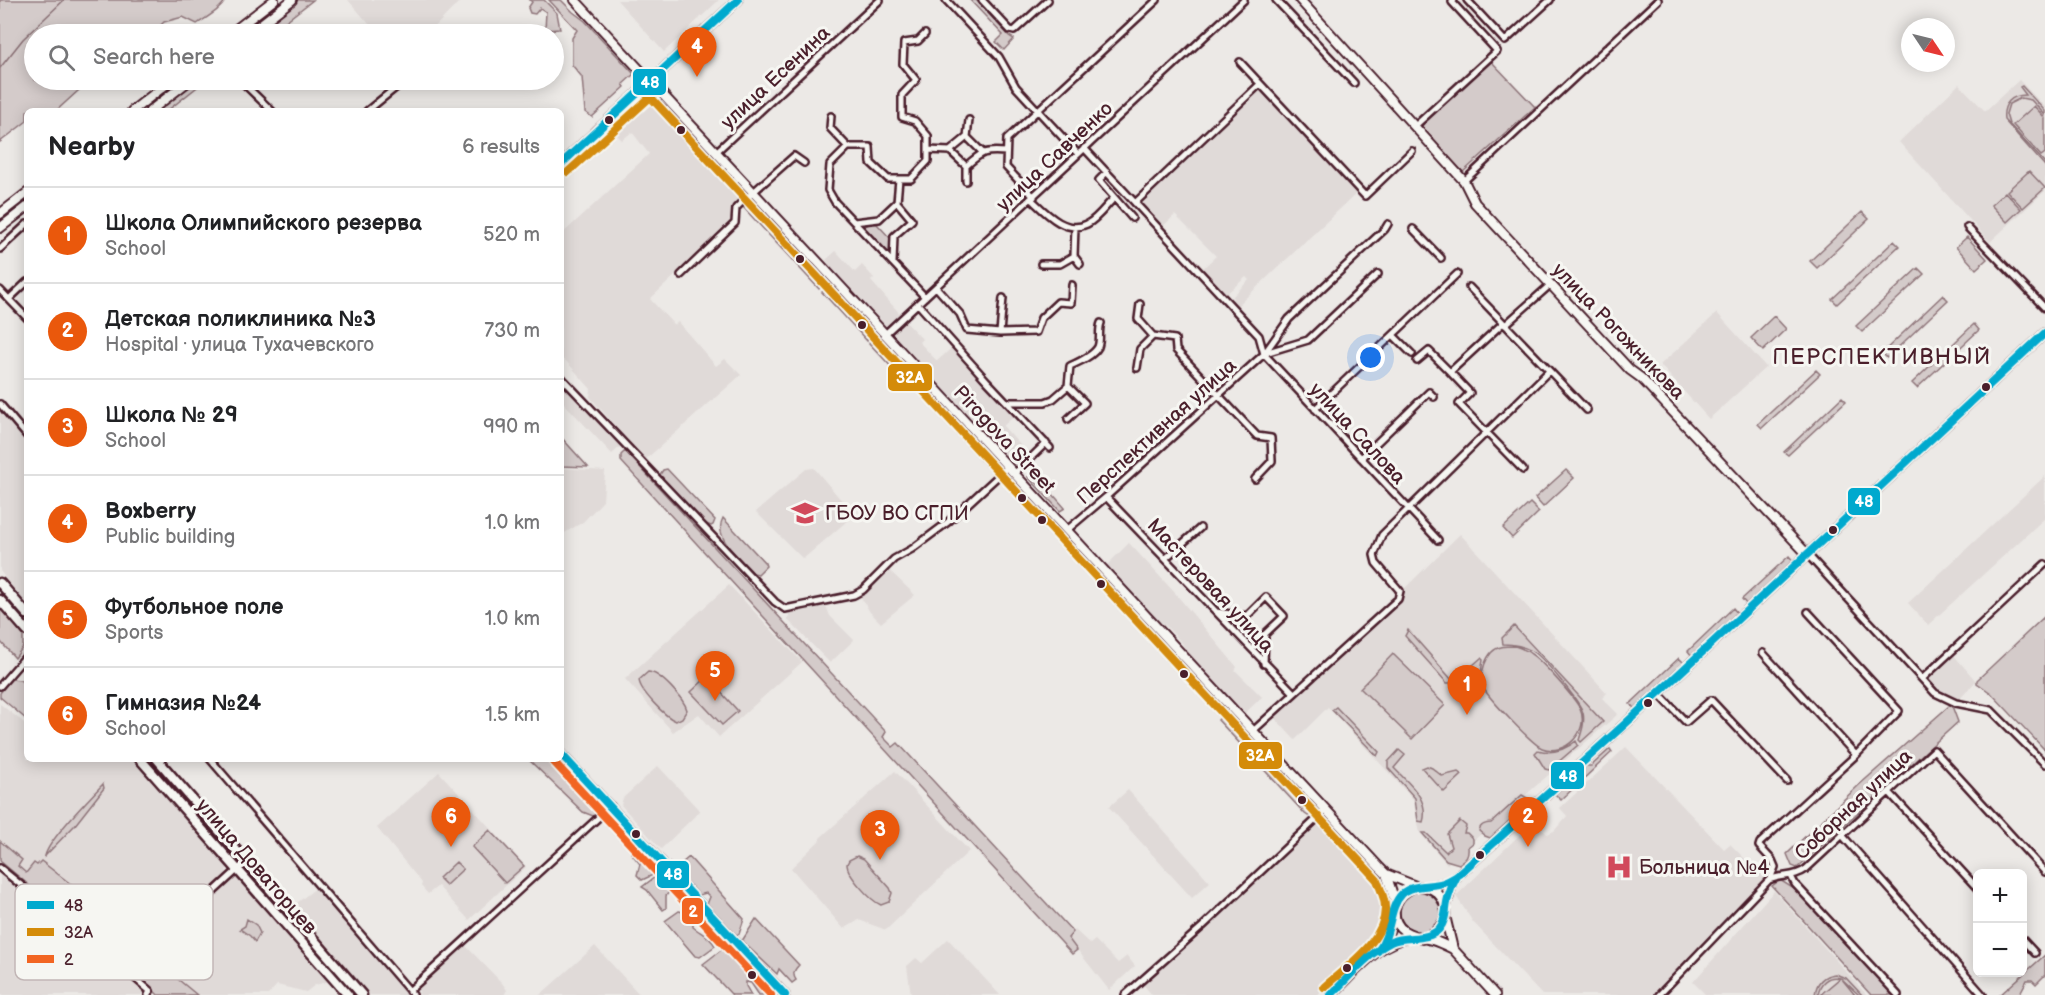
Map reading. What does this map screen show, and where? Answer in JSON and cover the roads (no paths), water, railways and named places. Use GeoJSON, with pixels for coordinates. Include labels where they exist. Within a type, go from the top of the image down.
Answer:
{"type":"FeatureCollection","features":[{"type":"Feature","properties":{"kind":"main road"},"geometry":{"type":"LineString","coordinates":[[243,24],[274,0]]}},
{"type":"Feature","properties":{"kind":"main road"},"geometry":{"type":"LineString","coordinates":[[261,24],[292,0]]}},
{"type":"Feature","properties":{"kind":"main road","name":"Pirogova Street"},"geometry":{"type":"LineString","coordinates":[[575,0],[1386,874],[1396,904]]}},
{"type":"Feature","properties":{"kind":"main road"},"geometry":{"type":"LineString","coordinates":[[564,161],[738,0]]}},
{"type":"Feature","properties":{"kind":"main road","name":"улица Рогожникова"},"geometry":{"type":"LineString","coordinates":[[1300,0],[1464,181],[1475,203],[1550,285],[1808,555]]}},
{"type":"Feature","properties":{"kind":"main road"},"geometry":{"type":"LineString","coordinates":[[136,108],[159,90]]}},
{"type":"Feature","properties":{"kind":"main road"},"geometry":{"type":"LineString","coordinates":[[154,108],[177,90]]}},
{"type":"Feature","properties":{"kind":"main road"},"geometry":{"type":"LineString","coordinates":[[0,214],[24,195]]}},
{"type":"Feature","properties":{"kind":"main road"},"geometry":{"type":"LineString","coordinates":[[0,228],[24,209]]}},
{"type":"Feature","properties":{"kind":"main road"},"geometry":{"type":"LineString","coordinates":[[1382,948],[1392,924],[1396,904],[1405,892],[1449,882],[1457,876],[1808,555],[2045,333]]}},
{"type":"Feature","properties":{"kind":"main road"},"geometry":{"type":"LineString","coordinates":[[0,583],[24,611]]}},
{"type":"Feature","properties":{"kind":"main road"},"geometry":{"type":"LineString","coordinates":[[0,600],[24,628]]}},
{"type":"Feature","properties":{"kind":"main road"},"geometry":{"type":"LineString","coordinates":[[564,757],[785,995]]}},
{"type":"Feature","properties":{"kind":"main road","name":"улица Доваторцев"},"geometry":{"type":"LineString","coordinates":[[143,762],[348,995]]}},
{"type":"Feature","properties":{"kind":"main road","name":"улица Доваторцев"},"geometry":{"type":"LineString","coordinates":[[160,762],[362,995]]}},
{"type":"Feature","properties":{"kind":"main road","name":"Pirogova Street"},"geometry":{"type":"LineString","coordinates":[[1386,874],[1422,887]]}},
{"type":"Feature","properties":{"kind":"main road"},"geometry":{"type":"LineString","coordinates":[[1331,995],[1382,948],[1394,941],[1433,934],[1442,926],[1452,885],[1457,876]]}},
{"type":"Feature","properties":{"kind":"main road"},"geometry":{"type":"LineString","coordinates":[[1422,887],[1439,895],[1446,912],[1447,928],[1454,949],[1495,995]]}},
{"type":"Feature","properties":{"kind":"main road"},"geometry":{"type":"LineString","coordinates":[[1395,913],[1401,929],[1418,938],[1434,940],[1454,949]]}},
{"type":"Feature","properties":{"kind":"street","name":"улица Есенина"},"geometry":{"type":"LineString","coordinates":[[716,152],[880,0]]}},
{"type":"Feature","properties":{"kind":"street"},"geometry":{"type":"LineString","coordinates":[[946,0],[999,57],[1016,87],[1078,154]]}},
{"type":"Feature","properties":{"kind":"street"},"geometry":{"type":"LineString","coordinates":[[982,0],[1010,30],[1014,31],[1048,0]]}},
{"type":"Feature","properties":{"kind":"street"},"geometry":{"type":"LineString","coordinates":[[1114,198],[1088,224],[1075,227],[1055,221],[1006,167],[1007,140],[1157,0]]}},
{"type":"Feature","properties":{"kind":"street","name":"улица Савченко"},"geometry":{"type":"LineString","coordinates":[[884,334],[1244,0]]}},
{"type":"Feature","properties":{"kind":"street"},"geometry":{"type":"LineString","coordinates":[[1276,0],[1354,83]]}},
{"type":"Feature","properties":{"kind":"street"},"geometry":{"type":"LineString","coordinates":[[1415,126],[1497,51],[1452,2],[1454,0]]}},
{"type":"Feature","properties":{"kind":"street"},"geometry":{"type":"LineString","coordinates":[[1467,0],[1505,41],[1550,0]]}},
{"type":"Feature","properties":{"kind":"street"},"geometry":{"type":"LineString","coordinates":[[1464,181],[1658,0]]}},
{"type":"Feature","properties":{"kind":"street"},"geometry":{"type":"LineString","coordinates":[[925,34],[918,41],[904,43],[903,64],[916,80],[902,95],[902,117],[915,120],[928,136],[928,161],[911,178],[888,179],[871,164],[870,147],[848,147],[830,165],[828,190],[835,202],[925,297]]}},
{"type":"Feature","properties":{"kind":"street"},"geometry":{"type":"LineString","coordinates":[[1240,62],[1365,196],[1412,151]]}},
{"type":"Feature","properties":{"kind":"street"},"geometry":{"type":"LineString","coordinates":[[1135,203],[1260,84]]}},
{"type":"Feature","properties":{"kind":"street"},"geometry":{"type":"LineString","coordinates":[[250,90],[269,108]]}},
{"type":"Feature","properties":{"kind":"street"},"geometry":{"type":"LineString","coordinates":[[372,108],[393,90]]}},
{"type":"Feature","properties":{"kind":"street"},"geometry":{"type":"LineString","coordinates":[[831,116],[830,128],[848,147]]}},
{"type":"Feature","properties":{"kind":"street"},"geometry":{"type":"LineString","coordinates":[[969,120],[968,137],[982,152]]}},
{"type":"Feature","properties":{"kind":"street"},"geometry":{"type":"LineString","coordinates":[[928,150],[950,151],[968,137]]}},
{"type":"Feature","properties":{"kind":"street","name":"улица Салова"},"geometry":{"type":"LineString","coordinates":[[1084,148],[1259,336],[1264,354],[1408,508],[1382,535],[1374,555],[1376,563],[1400,591],[1398,599],[1253,732]]}},
{"type":"Feature","properties":{"kind":"street"},"geometry":{"type":"LineString","coordinates":[[966,166],[982,152],[989,150],[1006,152]]}},
{"type":"Feature","properties":{"kind":"street"},"geometry":{"type":"LineString","coordinates":[[950,151],[966,166],[966,181]]}},
{"type":"Feature","properties":{"kind":"street"},"geometry":{"type":"LineString","coordinates":[[681,275],[735,223],[736,208],[794,156],[804,163]]}},
{"type":"Feature","properties":{"kind":"street"},"geometry":{"type":"LineString","coordinates":[[1107,172],[1099,180],[1132,218]]}},
{"type":"Feature","properties":{"kind":"street"},"geometry":{"type":"LineString","coordinates":[[855,222],[879,219],[897,202],[899,179]]}},
{"type":"Feature","properties":{"kind":"street"},"geometry":{"type":"LineString","coordinates":[[893,263],[894,236],[912,220],[897,202]]}},
{"type":"Feature","properties":{"kind":"street"},"geometry":{"type":"LineString","coordinates":[[15,216],[24,224]]}},
{"type":"Feature","properties":{"kind":"street","name":"Перспективная улица"},"geometry":{"type":"LineString","coordinates":[[1067,530],[1264,354],[1288,319],[1388,224]]}},
{"type":"Feature","properties":{"kind":"street"},"geometry":{"type":"LineString","coordinates":[[0,249],[24,226]]}},
{"type":"Feature","properties":{"kind":"street"},"geometry":{"type":"LineString","coordinates":[[1075,227],[1074,256],[1080,264]]}},
{"type":"Feature","properties":{"kind":"street"},"geometry":{"type":"LineString","coordinates":[[1967,227],[2045,308]]}},
{"type":"Feature","properties":{"kind":"street"},"geometry":{"type":"LineString","coordinates":[[1413,229],[1441,258]]}},
{"type":"Feature","properties":{"kind":"street"},"geometry":{"type":"LineString","coordinates":[[1041,264],[1060,264],[1074,256]]}},
{"type":"Feature","properties":{"kind":"street","name":"Перспективная улица"},"geometry":{"type":"LineString","coordinates":[[1264,354],[1308,340],[1378,274]]}},
{"type":"Feature","properties":{"kind":"street"},"geometry":{"type":"LineString","coordinates":[[1315,409],[1457,274]]}},
{"type":"Feature","properties":{"kind":"street"},"geometry":{"type":"LineString","coordinates":[[9,299],[24,285]]}},
{"type":"Feature","properties":{"kind":"street"},"geometry":{"type":"LineString","coordinates":[[936,287],[960,314],[967,330],[1000,333],[1036,332],[1041,318],[1059,302],[1071,303],[1072,285]]}},
{"type":"Feature","properties":{"kind":"street"},"geometry":{"type":"LineString","coordinates":[[1450,372],[1550,285]]}},
{"type":"Feature","properties":{"kind":"street"},"geometry":{"type":"LineString","coordinates":[[1469,287],[1587,410]]}},
{"type":"Feature","properties":{"kind":"street"},"geometry":{"type":"LineString","coordinates":[[0,290],[24,315]]}},
{"type":"Feature","properties":{"kind":"street"},"geometry":{"type":"LineString","coordinates":[[1000,333],[1003,298]]}},
{"type":"Feature","properties":{"kind":"street"},"geometry":{"type":"LineString","coordinates":[[918,304],[1048,446],[1014,474]]}},
{"type":"Feature","properties":{"kind":"street"},"geometry":{"type":"LineString","coordinates":[[1140,304],[1138,319],[1153,336],[1176,339],[1176,350],[1257,436],[1271,438],[1272,461],[1255,478]]}},
{"type":"Feature","properties":{"kind":"street"},"geometry":{"type":"LineString","coordinates":[[1007,402],[1045,402],[1053,399],[1068,386],[1070,366],[1090,355],[1098,346],[1101,323]]}},
{"type":"Feature","properties":{"kind":"street"},"geometry":{"type":"LineString","coordinates":[[1393,335],[1412,354]]}},
{"type":"Feature","properties":{"kind":"street"},"geometry":{"type":"LineString","coordinates":[[1137,368],[1140,349],[1153,336]]}},
{"type":"Feature","properties":{"kind":"street"},"geometry":{"type":"LineString","coordinates":[[1417,361],[1429,351],[1450,372],[1470,393],[1459,404],[1523,470]]}},
{"type":"Feature","properties":{"kind":"street"},"geometry":{"type":"LineString","coordinates":[[1438,540],[1408,508],[1549,371]]}},
{"type":"Feature","properties":{"kind":"street"},"geometry":{"type":"LineString","coordinates":[[564,380],[784,609],[854,595],[863,590],[894,559],[912,549],[948,522],[1008,467]]}},
{"type":"Feature","properties":{"kind":"street"},"geometry":{"type":"LineString","coordinates":[[1068,386],[1085,403],[1068,419]]}},
{"type":"Feature","properties":{"kind":"street"},"geometry":{"type":"LineString","coordinates":[[1361,458],[1429,392],[1434,398]]}},
{"type":"Feature","properties":{"kind":"street"},"geometry":{"type":"LineString","coordinates":[[0,404],[24,432]]}},
{"type":"Feature","properties":{"kind":"street","name":"Мастеровая улица"},"geometry":{"type":"LineString","coordinates":[[1106,497],[1294,693]]}},
{"type":"Feature","properties":{"kind":"street"},"geometry":{"type":"LineString","coordinates":[[1166,558],[1200,528]]}},
{"type":"Feature","properties":{"kind":"street","name":"улица Рогожникова"},"geometry":{"type":"LineString","coordinates":[[1808,555],[1935,693],[1956,703],[1991,710],[2045,764]]}},
{"type":"Feature","properties":{"kind":"street"},"geometry":{"type":"LineString","coordinates":[[1922,679],[2045,564]]}},
{"type":"Feature","properties":{"kind":"street"},"geometry":{"type":"LineString","coordinates":[[1216,612],[1247,616],[1266,597],[1284,616],[1265,634],[1264,664]]}},
{"type":"Feature","properties":{"kind":"street"},"geometry":{"type":"LineString","coordinates":[[1659,995],[1769,880],[1775,867],[1772,860],[1759,846],[1760,843],[1856,755],[1899,711],[1809,612]]}},
{"type":"Feature","properties":{"kind":"street"},"geometry":{"type":"LineString","coordinates":[[1763,653],[1856,755]]}},
{"type":"Feature","properties":{"kind":"street"},"geometry":{"type":"LineString","coordinates":[[0,686],[24,658]]}},
{"type":"Feature","properties":{"kind":"street"},"geometry":{"type":"LineString","coordinates":[[1658,693],[1686,722],[1711,700],[1787,781]]}},
{"type":"Feature","properties":{"kind":"street","name":"Соборная улица"},"geometry":{"type":"LineString","coordinates":[[1769,880],[1798,874],[1806,869],[1934,750],[2045,872]]}},
{"type":"Feature","properties":{"kind":"street"},"geometry":{"type":"LineString","coordinates":[[213,762],[411,993],[611,806]]}},
{"type":"Feature","properties":{"kind":"street"},"geometry":{"type":"LineString","coordinates":[[1889,792],[1973,885]]}},
{"type":"Feature","properties":{"kind":"street"},"geometry":{"type":"LineString","coordinates":[[1125,995],[1203,926],[1326,810]]}},
{"type":"Feature","properties":{"kind":"street"},"geometry":{"type":"LineString","coordinates":[[1842,835],[1983,995]]}},
{"type":"Feature","properties":{"kind":"street"},"geometry":{"type":"LineString","coordinates":[[213,892],[246,862]]}},
{"type":"Feature","properties":{"kind":"street"},"geometry":{"type":"LineString","coordinates":[[0,868],[20,884]]}},
{"type":"Feature","properties":{"kind":"street"},"geometry":{"type":"LineString","coordinates":[[1791,876],[1795,884],[1898,995]]}},
{"type":"Feature","properties":{"kind":"street"},"geometry":{"type":"LineString","coordinates":[[2027,944],[2035,952]]}},
{"type":"Feature","properties":{"kind":"street"},"geometry":{"type":"LineString","coordinates":[[137,980],[150,991],[148,995]]}},
{"type":"Feature","properties":{"kind":"waterway"},"geometry":{"type":"LineString","coordinates":[[39,24],[64,0]]}},
{"type":"Feature","properties":{"kind":"waterway"},"geometry":{"type":"LineString","coordinates":[[0,68],[24,38]]}},
{"type":"Feature","properties":{"kind":"place","name":"Boxberry"},"geometry":{"type":"Point","coordinates":[697,77]}},
{"type":"Feature","properties":{"kind":"place","name":"ГБОУ ВО СГПИ"},"geometry":{"type":"Point","coordinates":[805,513]}},
{"type":"Feature","properties":{"kind":"place","name":"Футбольное поле"},"geometry":{"type":"Point","coordinates":[715,701]}},
{"type":"Feature","properties":{"kind":"place","name":"Школа Олимпийского резерва"},"geometry":{"type":"Point","coordinates":[1467,715]}},
{"type":"Feature","properties":{"kind":"place","name":"Гимназия №24"},"geometry":{"type":"Point","coordinates":[451,847]}},
{"type":"Feature","properties":{"kind":"place","name":"Детская поликлиника №3"},"geometry":{"type":"Point","coordinates":[1528,847]}},
{"type":"Feature","properties":{"kind":"place","name":"Школа № 29"},"geometry":{"type":"Point","coordinates":[880,860]}},
{"type":"Feature","properties":{"kind":"place","name":"Больница №4"},"geometry":{"type":"Point","coordinates":[1619,867]}},
{"type":"Feature","properties":{"kind":"district","name":"ПЕРСПЕКТИВНЫЙ"},"geometry":{"type":"Point","coordinates":[1882,356]}}]}
